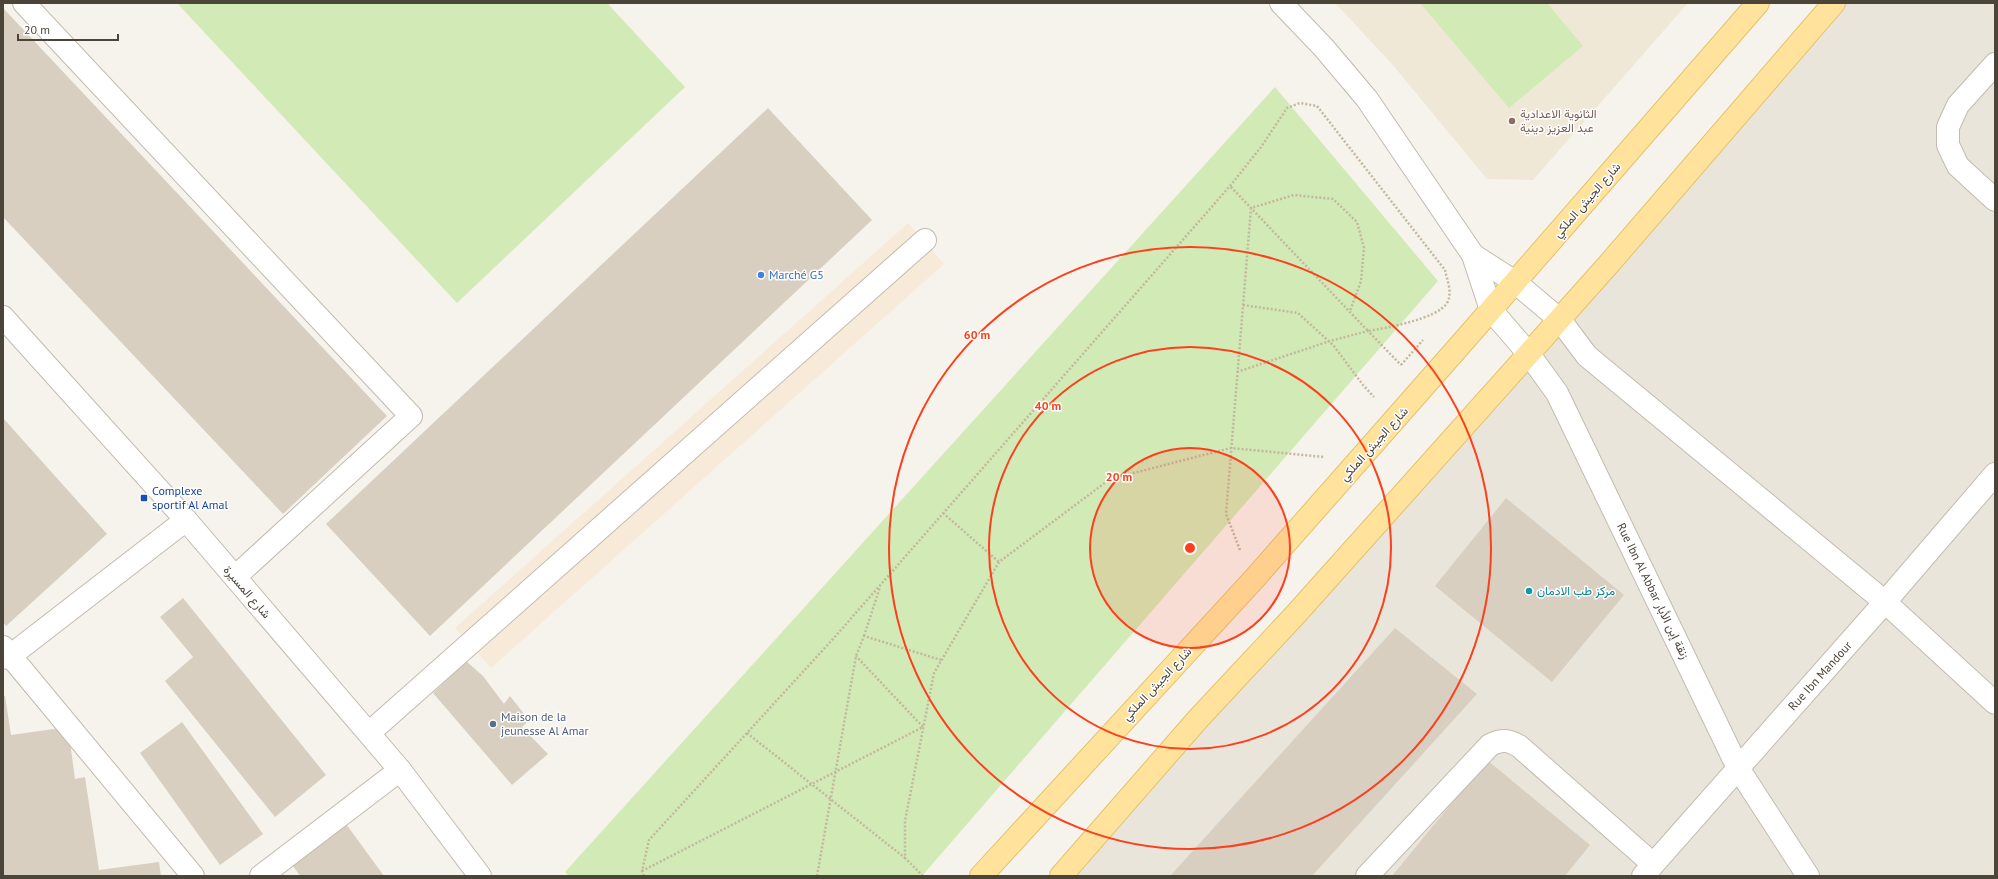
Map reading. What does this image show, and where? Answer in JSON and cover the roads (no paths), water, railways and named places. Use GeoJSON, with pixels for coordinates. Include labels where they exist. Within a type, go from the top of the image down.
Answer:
{"type":"FeatureCollection","features":[{"type":"Feature","properties":{"kind":"main road","name":"شارع الجيش الملكي"},"geometry":{"type":"LineString","coordinates":[[981,876],[1253,579],[1491,310],[1758,3]]}},
{"type":"Feature","properties":{"kind":"main road"},"geometry":{"type":"LineString","coordinates":[[1061,876],[1198,719],[1296,614],[1528,353],[1560,320],[1834,3]]}},
{"type":"Feature","properties":{"kind":"street"},"geometry":{"type":"LineString","coordinates":[[24,3],[411,416],[235,577]]}},
{"type":"Feature","properties":{"kind":"street"},"geometry":{"type":"LineString","coordinates":[[1282,3],[1324,48],[1367,99],[1473,255],[1491,310]]}},
{"type":"Feature","properties":{"kind":"street"},"geometry":{"type":"LineString","coordinates":[[1995,64],[1958,105],[1948,127],[1948,145],[1958,166],[1995,200]]}},
{"type":"Feature","properties":{"kind":"street"},"geometry":{"type":"LineString","coordinates":[[369,733],[925,240]]}},
{"type":"Feature","properties":{"kind":"street"},"geometry":{"type":"LineString","coordinates":[[1473,255],[1515,282],[1560,320],[1587,356],[1885,602],[1995,703]]}},
{"type":"Feature","properties":{"kind":"street","name":"Rue Ibn Al Abbar زنقة إبن الأبار"},"geometry":{"type":"LineString","coordinates":[[1491,310],[1528,353],[1557,393],[1738,768],[1808,876]]}},
{"type":"Feature","properties":{"kind":"street","name":"شارع المسيرة"},"geometry":{"type":"LineString","coordinates":[[3,317],[186,520],[369,733],[400,770],[480,876]]}},
{"type":"Feature","properties":{"kind":"street","name":"Rue Ibn Mandour"},"geometry":{"type":"LineString","coordinates":[[1648,870],[1885,602],[1995,474]]}},
{"type":"Feature","properties":{"kind":"street"},"geometry":{"type":"LineString","coordinates":[[186,520],[6,654],[193,876]]}},
{"type":"Feature","properties":{"kind":"street"},"geometry":{"type":"LineString","coordinates":[[1367,876],[1490,745],[1499,740],[1509,740],[1519,746],[1648,870]]}},
{"type":"Feature","properties":{"kind":"street"},"geometry":{"type":"LineString","coordinates":[[261,876],[400,770]]}},
{"type":"Feature","properties":{"kind":"place","name":"الثانوية الاعدادية عبد العزيز دينية"},"geometry":{"type":"Point","coordinates":[1512,121]}},
{"type":"Feature","properties":{"kind":"place","name":"Marché G5"},"geometry":{"type":"Point","coordinates":[761,275]}},
{"type":"Feature","properties":{"kind":"place","name":"Complexe sportif Al Amal"},"geometry":{"type":"Point","coordinates":[144,498]}},
{"type":"Feature","properties":{"kind":"place","name":"مركز طب الادمان"},"geometry":{"type":"Point","coordinates":[1529,591]}},
{"type":"Feature","properties":{"kind":"place","name":"Maison de la jeunesse Al Amar"},"geometry":{"type":"Point","coordinates":[493,724]}}]}
